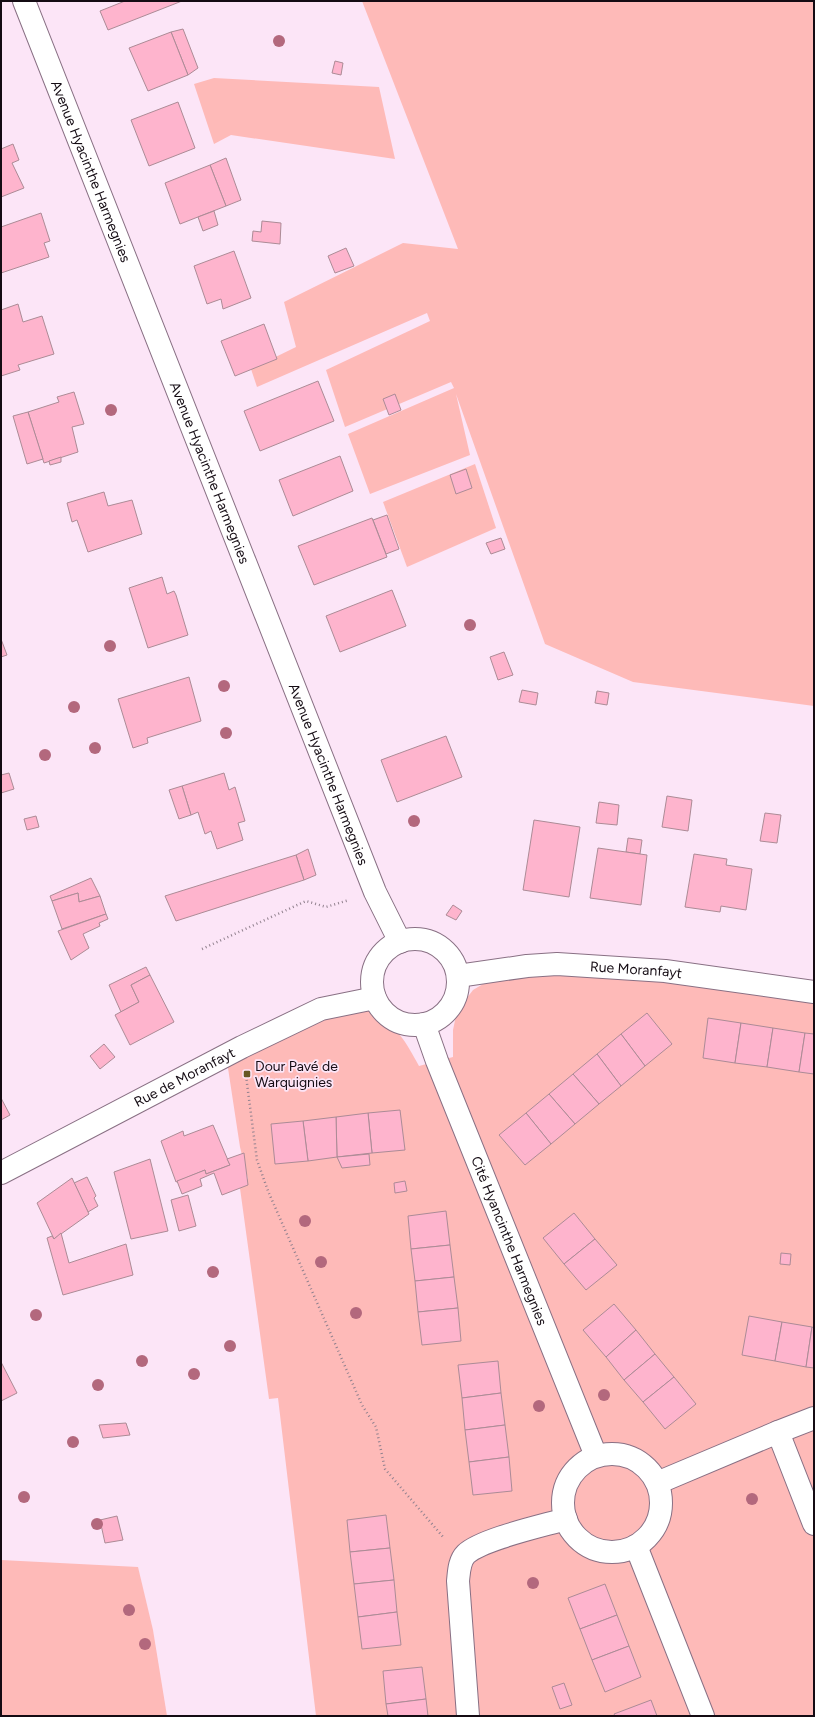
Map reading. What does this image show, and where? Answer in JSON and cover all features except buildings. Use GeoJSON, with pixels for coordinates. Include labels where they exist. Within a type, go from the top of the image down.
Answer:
{"type":"FeatureCollection","features":[{"type":"Feature","properties":{"kind":"street","name":"Avenue Hyacinthe Harmegnies"},"geometry":{"type":"LineString","coordinates":[[24,1],[375,892],[400,942]]}},
{"type":"Feature","properties":{"kind":"street"},"geometry":{"type":"LineString","coordinates":[[412,939],[425,940],[436,945],[447,953],[454,963],[458,976],[458,989],[454,1001],[447,1012],[436,1020],[424,1024],[410,1025],[396,1020],[384,1012],[375,998],[372,985],[374,972],[379,959],[388,949],[400,942],[412,939]]}},
{"type":"Feature","properties":{"kind":"street","name":"Rue Moranfayt"},"geometry":{"type":"LineString","coordinates":[[458,976],[527,966],[557,964],[665,971],[814,992]]}},
{"type":"Feature","properties":{"kind":"street","name":"Rue de Moranfayt"},"geometry":{"type":"LineString","coordinates":[[1,1173],[242,1047],[321,1009],[375,998]]}},
{"type":"Feature","properties":{"kind":"street","name":"Cité Hyancinthe Harmegnies"},"geometry":{"type":"LineString","coordinates":[[424,1024],[443,1076],[596,1456]]}},
{"type":"Feature","properties":{"kind":"street"},"geometry":{"type":"LineString","coordinates":[[657,1483],[814,1418]]}},
{"type":"Feature","properties":{"kind":"street"},"geometry":{"type":"LineString","coordinates":[[778,1432],[814,1524]]}},
{"type":"Feature","properties":{"kind":"street"},"geometry":{"type":"LineString","coordinates":[[610,1453],[625,1455],[638,1461],[650,1471],[657,1483],[661,1497],[660,1512],[656,1526],[647,1538],[636,1546],[622,1551],[608,1552],[595,1548],[582,1542],[573,1532],[566,1519],[563,1504],[565,1489],[572,1475],[582,1464],[596,1456],[610,1453]]}},
{"type":"Feature","properties":{"kind":"street"},"geometry":{"type":"LineString","coordinates":[[468,1716],[458,1581],[460,1566],[465,1555],[485,1542],[566,1519]]}},
{"type":"Feature","properties":{"kind":"street"},"geometry":{"type":"LineString","coordinates":[[636,1546],[704,1716]]}},
{"type":"Feature","properties":{"kind":"path"},"geometry":{"type":"LineString","coordinates":[[202,950],[306,901],[326,907],[375,892]]}},
{"type":"Feature","properties":{"kind":"path"},"geometry":{"type":"LineString","coordinates":[[242,1047],[257,1160],[268,1191],[362,1405],[376,1427],[385,1469],[442,1536],[465,1555]]}},
{"type":"Feature","properties":{"kind":"shaded area"},"geometry":{"type":"Polygon","coordinates":[[[362,1],[814,1],[814,706],[633,682],[545,644],[456,394],[470,455],[370,494],[348,434],[454,388],[451,382],[345,427],[326,370],[430,321],[427,313],[257,387],[251,369],[296,347],[284,302],[403,243],[458,249],[362,1]]]}},
{"type":"Feature","properties":{"kind":"shaded area"},"geometry":{"type":"Polygon","coordinates":[[[214,78],[379,87],[395,159],[231,135],[214,144],[194,84],[214,78]]]}},
{"type":"Feature","properties":{"kind":"shaded area"},"geometry":{"type":"Polygon","coordinates":[[[475,464],[496,528],[407,567],[383,502],[475,464]]]}},
{"type":"Feature","properties":{"kind":"shaded area"},"geometry":{"type":"Polygon","coordinates":[[[523,972],[814,992],[814,1716],[316,1716],[278,1398],[269,1399],[239,1181],[248,1179],[240,1147],[226,1055],[356,1006],[378,1016],[394,1028],[407,1045],[419,1066],[453,1057],[453,1030],[457,1011],[473,990],[493,978],[523,972]]]}},
{"type":"Feature","properties":{"kind":"shaded area"},"geometry":{"type":"Polygon","coordinates":[[[1,1560],[138,1567],[153,1630],[167,1716],[1,1716],[1,1560]]]}},
{"type":"Feature","properties":{"kind":"place","name":"Dour Pavé de Warquignies"},"geometry":{"type":"Point","coordinates":[247,1074]}}]}
